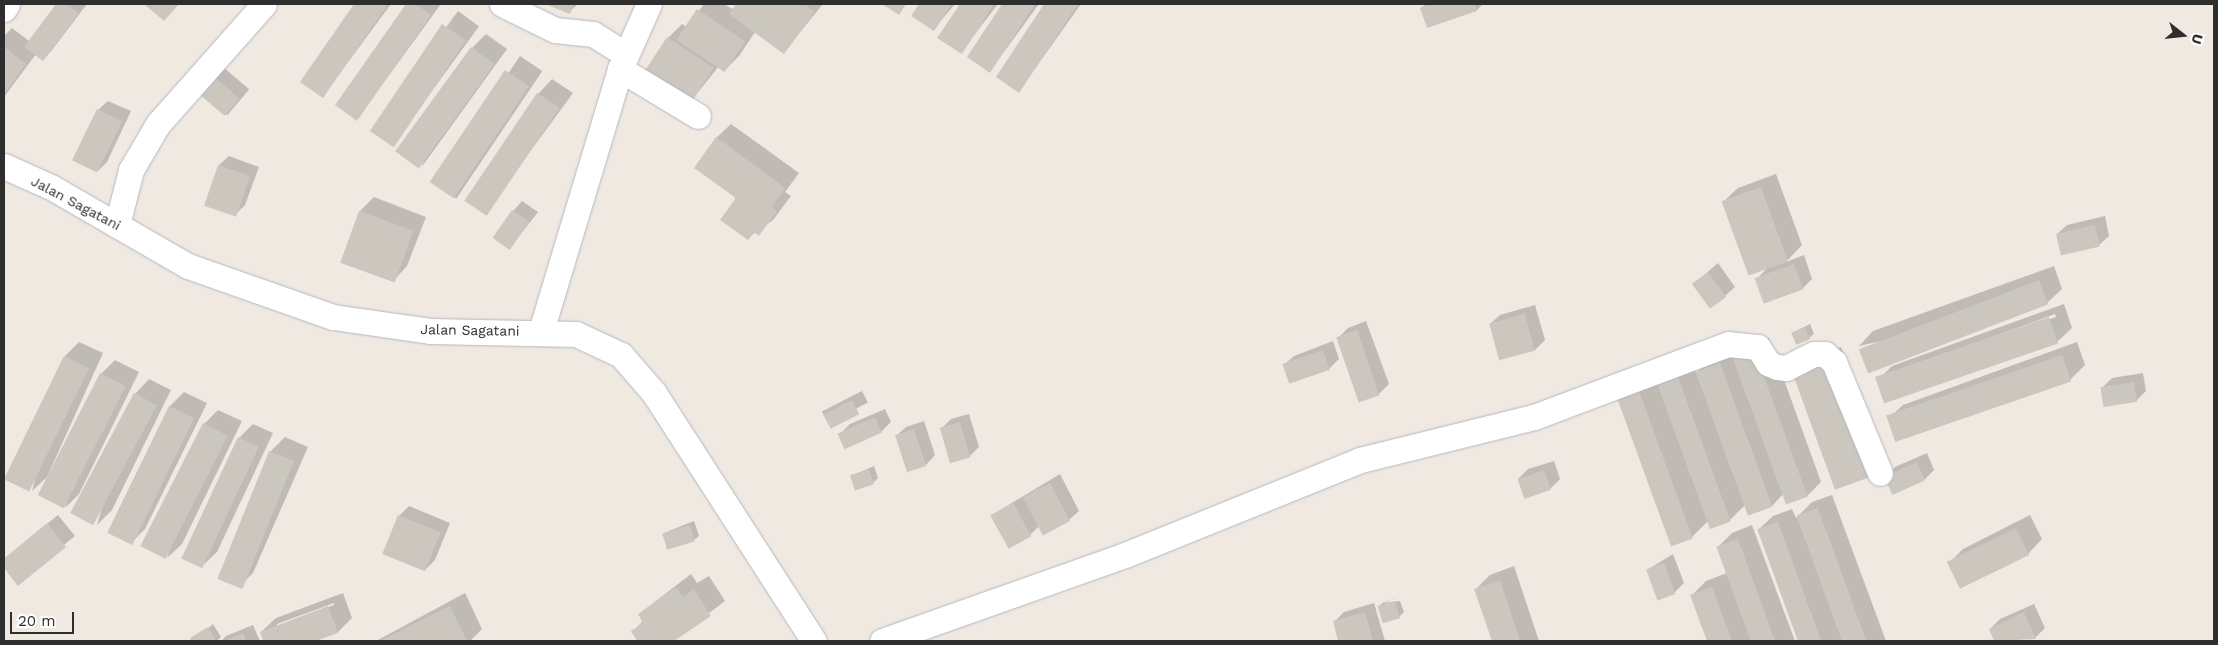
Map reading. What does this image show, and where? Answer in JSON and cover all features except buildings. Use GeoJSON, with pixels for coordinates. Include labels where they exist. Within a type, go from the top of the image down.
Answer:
{"type":"FeatureCollection","features":[{"type":"Feature","properties":{"kind":"street"},"geometry":{"type":"LineString","coordinates":[[4,9],[6,4]]}},
{"type":"Feature","properties":{"kind":"street"},"geometry":{"type":"LineString","coordinates":[[117,225],[131,170],[158,124],[264,4]]}},
{"type":"Feature","properties":{"kind":"street"},"geometry":{"type":"LineString","coordinates":[[502,4],[555,30],[593,34],[623,62],[698,116]]}},
{"type":"Feature","properties":{"kind":"street"},"geometry":{"type":"LineString","coordinates":[[541,331],[623,62],[649,4]]}},
{"type":"Feature","properties":{"kind":"street","name":"Jalan Sagatani"},"geometry":{"type":"LineString","coordinates":[[4,166],[117,225],[188,266],[333,317],[430,331],[541,331],[576,334],[621,354],[654,393],[814,641]]}},
{"type":"Feature","properties":{"kind":"street"},"geometry":{"type":"LineString","coordinates":[[882,641],[1125,555],[1360,460],[1534,417],[1728,344],[1758,347],[1768,363],[1776,368],[1786,368],[1814,354],[1825,354],[1834,362],[1880,472]]}}]}
